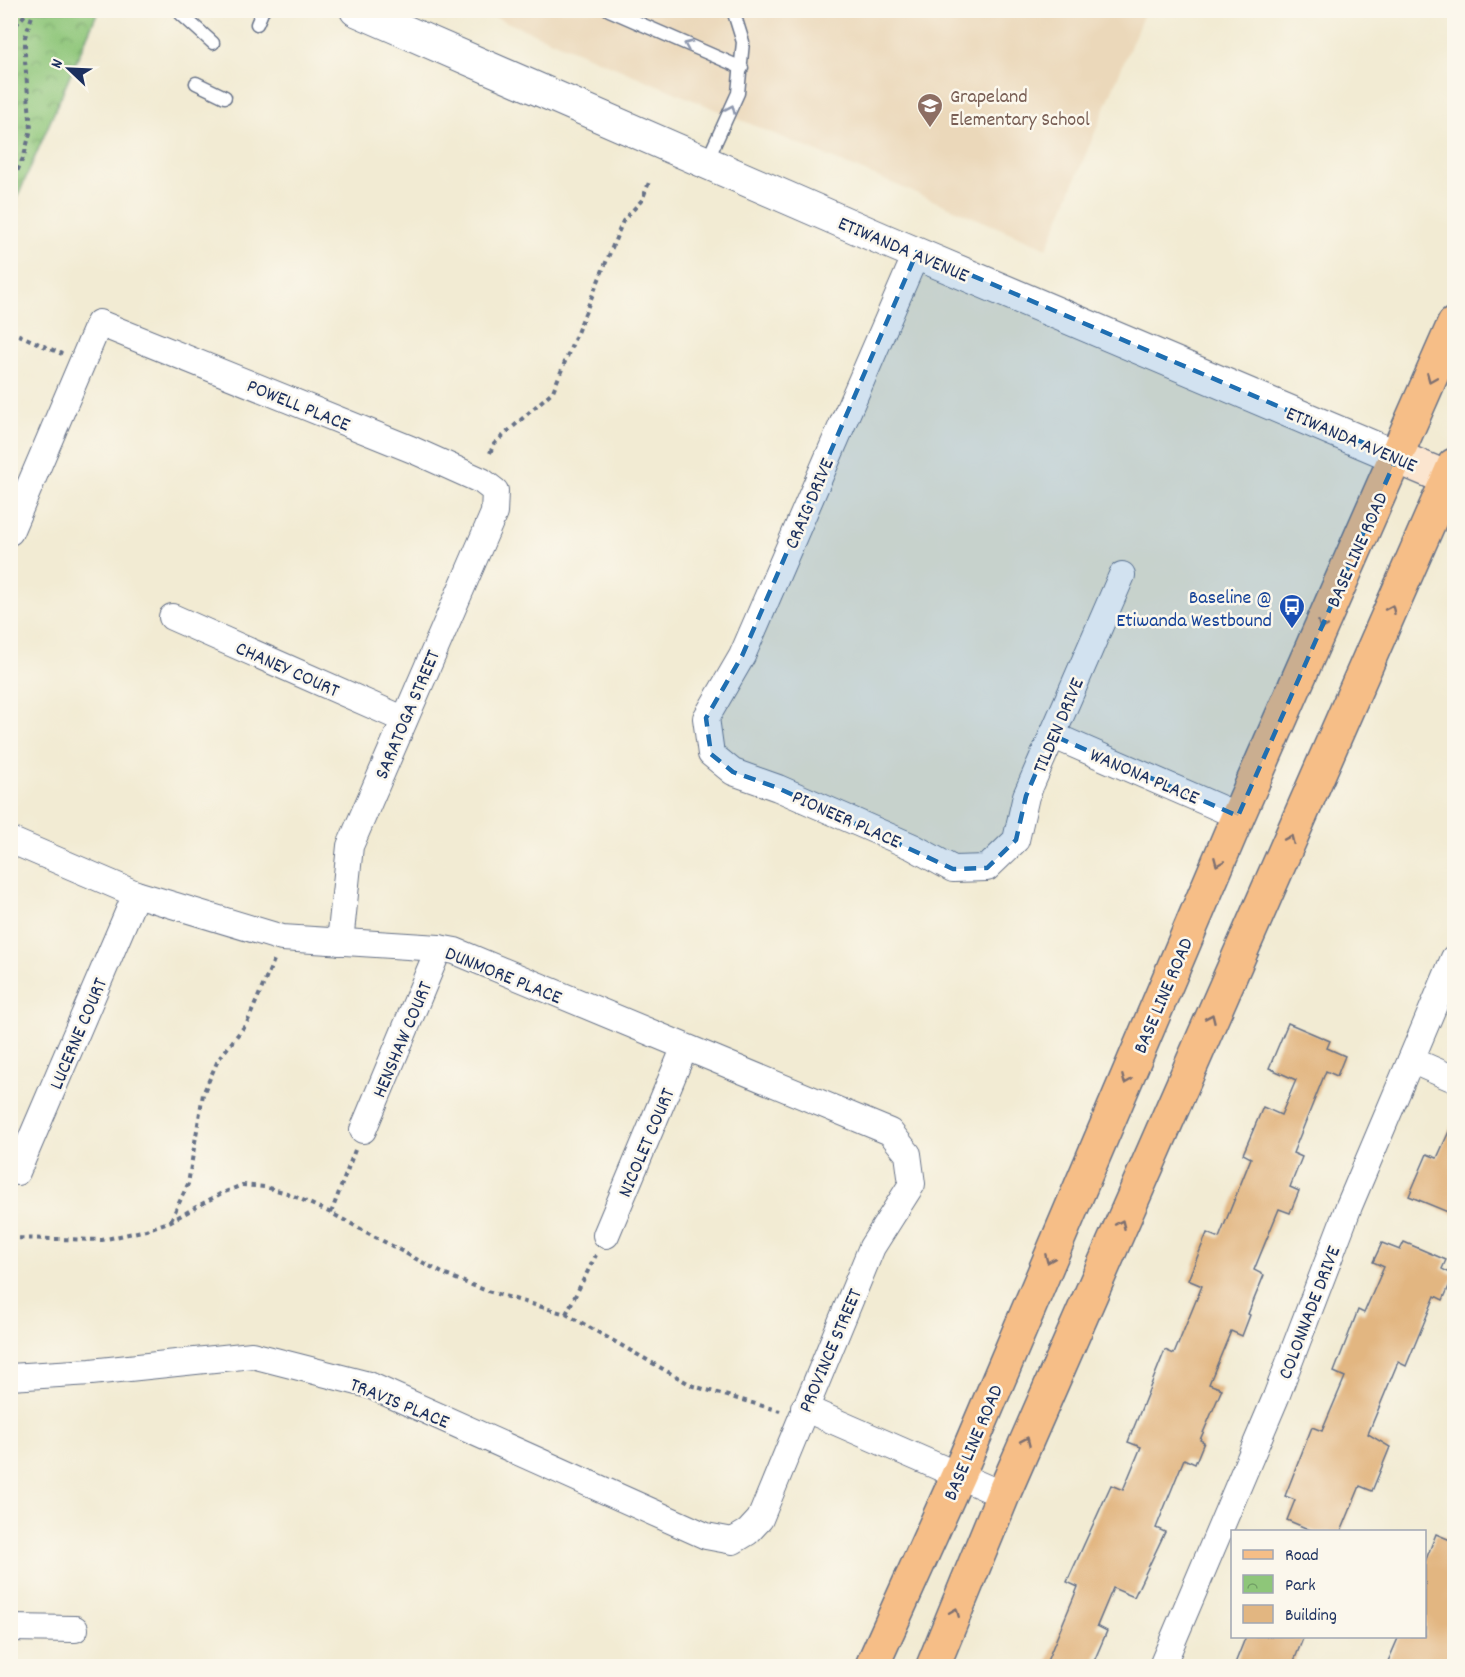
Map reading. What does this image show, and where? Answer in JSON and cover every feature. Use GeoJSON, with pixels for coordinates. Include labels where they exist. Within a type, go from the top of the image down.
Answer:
{"type":"FeatureCollection","features":[{"type":"Feature","properties":{"kind":"main road","name":"BASE LINE ROAD"},"geometry":{"type":"LineString","coordinates":[[872,1666],[959,1473],[1238,816],[1455,324]]}},
{"type":"Feature","properties":{"kind":"main road","name":"ETIWANDA AVENUE"},"geometry":{"type":"LineString","coordinates":[[1397,457],[1453,475]]}},
{"type":"Feature","properties":{"kind":"main road"},"geometry":{"type":"LineString","coordinates":[[933,1666],[1003,1494],[1453,475]]}},
{"type":"Feature","properties":{"kind":"street","name":"ETIWANDA AVENUE"},"geometry":{"type":"LineString","coordinates":[[356,10],[1397,457]]}},
{"type":"Feature","properties":{"kind":"street","name":"CRAIG DRIVE"},"geometry":{"type":"LineString","coordinates":[[711,754],[706,718],[742,656],[917,252]]}},
{"type":"Feature","properties":{"kind":"street","name":"POWELL PLACE"},"geometry":{"type":"LineString","coordinates":[[82,362],[99,323],[413,450],[482,482],[495,492]]}},
{"type":"Feature","properties":{"kind":"street"},"geometry":{"type":"LineString","coordinates":[[10,532],[82,362]]}},
{"type":"Feature","properties":{"kind":"street","name":"SARATOGA STREET"},"geometry":{"type":"LineString","coordinates":[[340,942],[350,846],[494,513],[495,492]]}},
{"type":"Feature","properties":{"kind":"street","name":"TILDEN DRIVE"},"geometry":{"type":"LineString","coordinates":[[987,868],[1016,840],[1026,796],[1122,575]]}},
{"type":"Feature","properties":{"kind":"street","name":"CHANEY COURT"},"geometry":{"type":"LineString","coordinates":[[172,617],[404,719]]}},
{"type":"Feature","properties":{"kind":"street","name":"WANONA PLACE"},"geometry":{"type":"LineString","coordinates":[[1052,735],[1238,816]]}},
{"type":"Feature","properties":{"kind":"street","name":"PIONEER PLACE"},"geometry":{"type":"LineString","coordinates":[[711,754],[733,772],[778,788],[913,847],[953,869],[987,868]]}},
{"type":"Feature","properties":{"kind":"street","name":"DUNMORE PLACE"},"geometry":{"type":"LineString","coordinates":[[10,840],[136,894],[282,938],[455,951],[684,1049],[890,1132],[908,1154]]}},
{"type":"Feature","properties":{"kind":"street","name":"LUCERNE COURT"},"geometry":{"type":"LineString","coordinates":[[17,1172],[136,894]]}},
{"type":"Feature","properties":{"kind":"street","name":"HENSHAW COURT"},"geometry":{"type":"LineString","coordinates":[[363,1130],[439,948]]}},
{"type":"Feature","properties":{"kind":"street","name":"COLONNADE DRIVE"},"geometry":{"type":"LineString","coordinates":[[1162,1666],[1213,1552],[1349,1206],[1455,958]]}},
{"type":"Feature","properties":{"kind":"street","name":"NICOLET COURT"},"geometry":{"type":"LineString","coordinates":[[606,1235],[684,1049]]}},
{"type":"Feature","properties":{"kind":"street"},"geometry":{"type":"LineString","coordinates":[[1411,1060],[1455,1079]]}},
{"type":"Feature","properties":{"kind":"street","name":"PROVINCE STREET"},"geometry":{"type":"LineString","coordinates":[[733,1541],[748,1532],[760,1519],[793,1409],[872,1247],[912,1184],[908,1154]]}},
{"type":"Feature","properties":{"kind":"street","name":"TRAVIS PLACE"},"geometry":{"type":"LineString","coordinates":[[10,1377],[91,1372],[252,1355],[369,1385],[706,1536],[733,1541]]}},
{"type":"Feature","properties":{"kind":"street"},"geometry":{"type":"LineString","coordinates":[[793,1409],[959,1473],[1003,1494]]}},
{"type":"Feature","properties":{"kind":"street"},"geometry":{"type":"LineString","coordinates":[[10,1628],[75,1629]]}},
{"type":"Feature","properties":{"kind":"lane"},"geometry":{"type":"LineString","coordinates":[[180,10],[180,14],[213,44]]}},
{"type":"Feature","properties":{"kind":"lane"},"geometry":{"type":"LineString","coordinates":[[257,24],[263,10]]}},
{"type":"Feature","properties":{"kind":"lane"},"geometry":{"type":"LineString","coordinates":[[609,10],[742,69]]}},
{"type":"Feature","properties":{"kind":"lane"},"geometry":{"type":"LineString","coordinates":[[706,162],[738,93],[743,42],[733,10]]}},
{"type":"Feature","properties":{"kind":"lane"},"geometry":{"type":"LineString","coordinates":[[196,83],[225,97]]}},
{"type":"Feature","properties":{"kind":"path"},"geometry":{"type":"LineString","coordinates":[[10,32],[31,10]]}},
{"type":"Feature","properties":{"kind":"path"},"geometry":{"type":"LineString","coordinates":[[10,187],[24,156],[31,129],[25,61],[26,37],[31,10]]}},
{"type":"Feature","properties":{"kind":"path"},"geometry":{"type":"LineString","coordinates":[[490,453],[494,444],[552,391],[623,221],[642,200],[650,180]]}},
{"type":"Feature","properties":{"kind":"path"},"geometry":{"type":"LineString","coordinates":[[10,332],[82,362]]}},
{"type":"Feature","properties":{"kind":"path"},"geometry":{"type":"LineString","coordinates":[[171,1221],[188,1184],[203,1094],[218,1060],[247,1023],[282,938]]}},
{"type":"Feature","properties":{"kind":"path"},"geometry":{"type":"LineString","coordinates":[[331,1213],[363,1130]]}},
{"type":"Feature","properties":{"kind":"path"},"geometry":{"type":"LineString","coordinates":[[10,1238],[102,1240],[146,1230],[171,1221],[220,1194],[242,1185],[266,1187],[286,1193],[331,1213],[446,1275],[487,1291],[566,1314],[693,1386],[793,1409]]}},
{"type":"Feature","properties":{"kind":"path"},"geometry":{"type":"LineString","coordinates":[[566,1314],[606,1235]]}},
{"type":"Feature","properties":{"kind":"highlighted area"},"geometry":{"type":"Polygon","coordinates":[[[917,252],[1397,457],[1238,816],[1052,735],[1026,796],[1016,840],[987,868],[953,869],[778,788],[733,772],[711,754],[706,718],[742,656],[917,252]]]}},
{"type":"Feature","properties":{"kind":"shaded area","name":"Grapeland Elementary School"},"geometry":{"type":"Polygon","coordinates":[[[480,11],[1145,11],[1047,248],[480,11]]]}},
{"type":"Feature","properties":{"kind":"green space"},"geometry":{"type":"Polygon","coordinates":[[[10,11],[98,11],[11,212],[10,11]]]}},
{"type":"Feature","properties":{"kind":"building"},"geometry":{"type":"Polygon","coordinates":[[[1288,1023],[1330,1041],[1327,1048],[1345,1056],[1337,1076],[1326,1071],[1293,1153],[1302,1157],[1290,1187],[1299,1191],[1290,1213],[1279,1209],[1254,1270],[1264,1275],[1248,1314],[1250,1315],[1242,1336],[1231,1331],[1209,1384],[1222,1389],[1200,1440],[1204,1442],[1195,1464],[1184,1459],[1156,1528],[1165,1532],[1134,1597],[1113,1588],[1097,1626],[1107,1631],[1092,1666],[1045,1666],[1078,1587],[1067,1582],[1111,1485],[1123,1490],[1141,1447],[1128,1442],[1165,1350],[1174,1354],[1202,1286],[1188,1280],[1207,1233],[1219,1238],[1251,1158],[1243,1154],[1263,1107],[1281,1115],[1296,1080],[1269,1068],[1288,1023]]]}},
{"type":"Feature","properties":{"kind":"building"},"geometry":{"type":"Polygon","coordinates":[[[1455,1118],[1455,1215],[1409,1196],[1427,1154],[1437,1158],[1455,1118]]]}},
{"type":"Feature","properties":{"kind":"building"},"geometry":{"type":"Polygon","coordinates":[[[1404,1242],[1446,1260],[1442,1269],[1454,1275],[1443,1300],[1435,1296],[1406,1366],[1398,1362],[1368,1434],[1390,1447],[1372,1491],[1360,1486],[1342,1530],[1310,1530],[1287,1520],[1295,1500],[1285,1496],[1312,1427],[1322,1431],[1345,1377],[1334,1372],[1358,1310],[1364,1313],[1384,1267],[1373,1262],[1382,1243],[1400,1250],[1404,1242]]]}},
{"type":"Feature","properties":{"kind":"building"},"geometry":{"type":"Polygon","coordinates":[[[1436,1534],[1455,1542],[1455,1666],[1386,1666],[1398,1638],[1426,1638],[1426,1559],[1436,1534]]]}},
{"type":"Feature","properties":{"kind":"building"},"geometry":{"type":"Polygon","coordinates":[[[1245,1638],[1303,1638],[1292,1666],[1234,1666],[1245,1638]]]}},
{"type":"Feature","properties":{"kind":"place","name":"Grapeland Elementary School"},"geometry":{"type":"Point","coordinates":[930,129]}},
{"type":"Feature","properties":{"kind":"place","name":"Baseline @ Etiwanda Westbound"},"geometry":{"type":"Point","coordinates":[1292,630]}}]}
